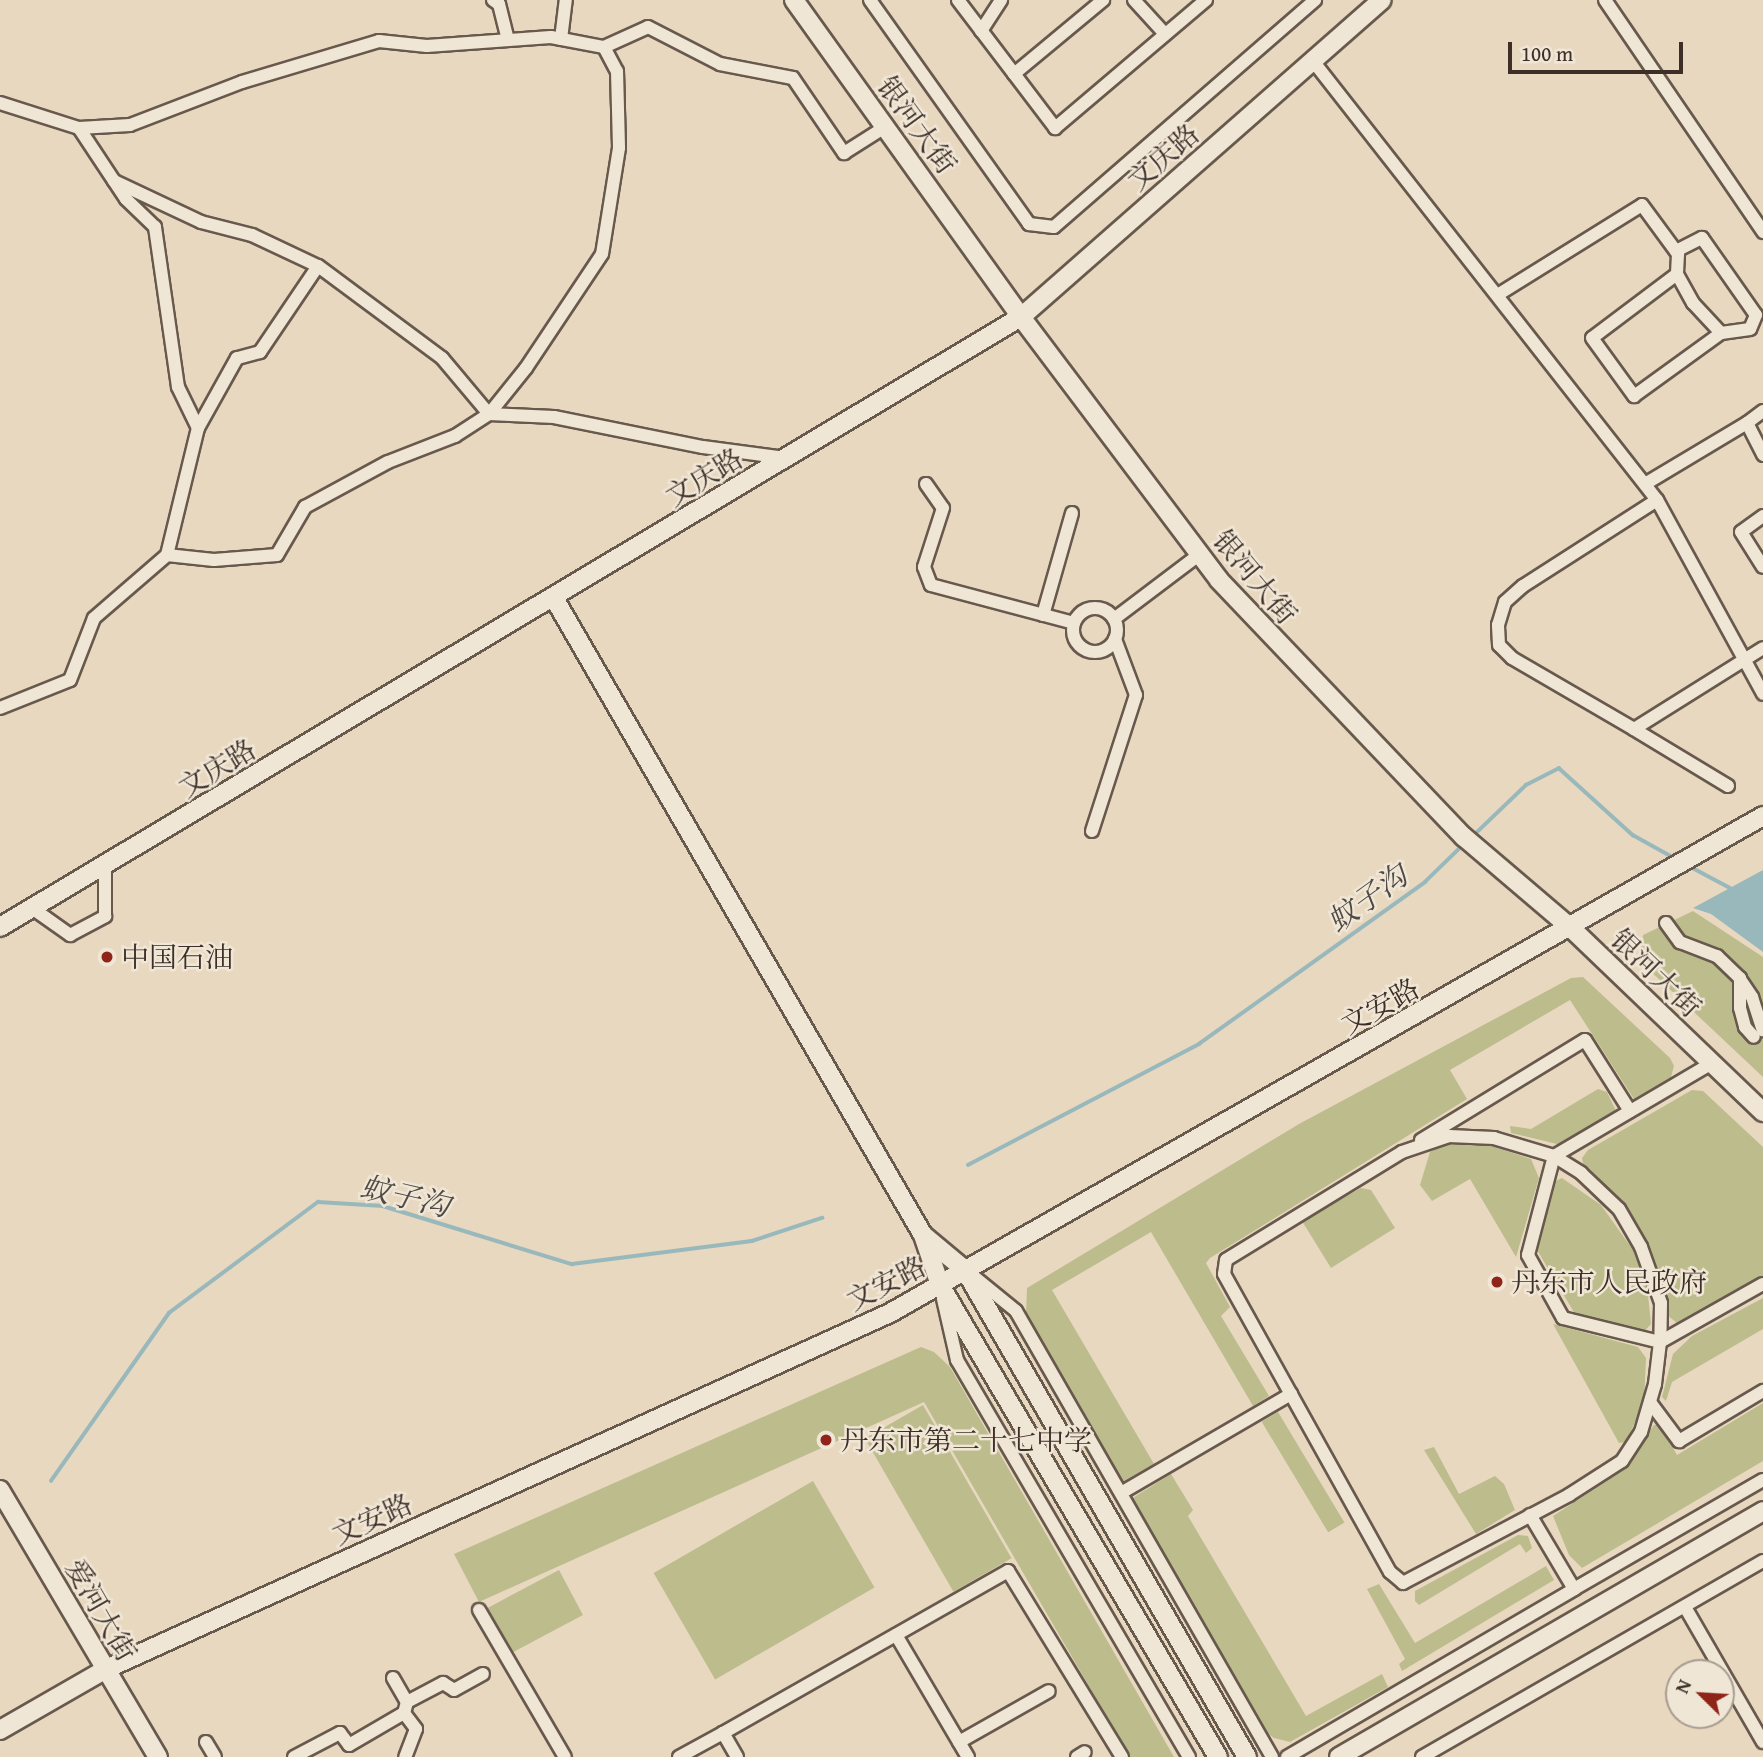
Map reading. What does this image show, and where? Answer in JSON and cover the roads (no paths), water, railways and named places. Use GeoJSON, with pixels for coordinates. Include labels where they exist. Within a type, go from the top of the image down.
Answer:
{"type":"FeatureCollection","features":[{"type":"Feature","properties":{"kind":"main road","name":"银河大街"},"geometry":{"type":"LineString","coordinates":[[794,0],[1021,317],[1200,554],[1309,679],[1468,841],[1571,928],[1763,1112]]}},
{"type":"Feature","properties":{"kind":"main road","name":"文庆路"},"geometry":{"type":"LineString","coordinates":[[0,927],[1021,317],[1382,0]]}},
{"type":"Feature","properties":{"kind":"main road"},"geometry":{"type":"LineString","coordinates":[[554,598],[923,1235],[940,1285],[1217,1757]]}},
{"type":"Feature","properties":{"kind":"main road","name":"文安路"},"geometry":{"type":"LineString","coordinates":[[0,1730],[106,1669],[891,1313],[1571,928],[1763,816]]}},
{"type":"Feature","properties":{"kind":"main road"},"geometry":{"type":"LineString","coordinates":[[923,1235],[965,1270],[1247,1757]]}},
{"type":"Feature","properties":{"kind":"main road","name":"爱河大街"},"geometry":{"type":"LineString","coordinates":[[0,1490],[158,1757]]}},
{"type":"Feature","properties":{"kind":"main road"},"geometry":{"type":"LineString","coordinates":[[1339,1757],[1763,1511]]}},
{"type":"Feature","properties":{"kind":"street"},"geometry":{"type":"LineString","coordinates":[[493,0],[499,4],[508,40]]}},
{"type":"Feature","properties":{"kind":"street"},"geometry":{"type":"LineString","coordinates":[[561,39],[566,0]]}},
{"type":"Feature","properties":{"kind":"street"},"geometry":{"type":"LineString","coordinates":[[870,0],[1029,224],[1054,227],[1315,0]]}},
{"type":"Feature","properties":{"kind":"street"},"geometry":{"type":"LineString","coordinates":[[958,0],[1055,128],[1206,0]]}},
{"type":"Feature","properties":{"kind":"street"},"geometry":{"type":"LineString","coordinates":[[981,31],[1001,0]]}},
{"type":"Feature","properties":{"kind":"street"},"geometry":{"type":"LineString","coordinates":[[1014,74],[1103,0]]}},
{"type":"Feature","properties":{"kind":"street"},"geometry":{"type":"LineString","coordinates":[[1133,0],[1165,34]]}},
{"type":"Feature","properties":{"kind":"street"},"geometry":{"type":"LineString","coordinates":[[1605,0],[1763,232]]}},
{"type":"Feature","properties":{"kind":"street"},"geometry":{"type":"LineString","coordinates":[[0,103],[79,128],[130,125],[242,82],[379,41],[427,46],[561,39],[604,47],[648,27],[720,64],[793,78],[844,153],[885,127]]}},
{"type":"Feature","properties":{"kind":"street"},"geometry":{"type":"LineString","coordinates":[[167,555],[214,560],[277,555],[305,507],[388,462],[455,436],[489,414],[526,368],[601,254],[619,148],[618,71],[604,47]]}},
{"type":"Feature","properties":{"kind":"street"},"geometry":{"type":"LineString","coordinates":[[1313,61],[1499,294],[1657,500],[1763,694]]}},
{"type":"Feature","properties":{"kind":"street"},"geometry":{"type":"LineString","coordinates":[[79,128],[114,181],[155,227],[178,387],[198,428]]}},
{"type":"Feature","properties":{"kind":"street"},"geometry":{"type":"LineString","coordinates":[[114,181],[201,222],[252,235],[318,266],[442,358],[489,414],[554,417],[703,447],[786,458]]}},
{"type":"Feature","properties":{"kind":"street"},"geometry":{"type":"LineString","coordinates":[[1499,294],[1642,205],[1676,251],[1677,274],[1693,303],[1721,333]]}},
{"type":"Feature","properties":{"kind":"street"},"geometry":{"type":"LineString","coordinates":[[1676,251],[1702,238],[1756,315],[1750,329],[1721,333],[1634,396],[1592,338],[1677,274]]}},
{"type":"Feature","properties":{"kind":"street"},"geometry":{"type":"LineString","coordinates":[[0,708],[70,680],[94,618],[167,555],[198,428],[237,358],[260,352],[318,266]]}},
{"type":"Feature","properties":{"kind":"street"},"geometry":{"type":"LineString","coordinates":[[1644,484],[1763,411]]}},
{"type":"Feature","properties":{"kind":"street"},"geometry":{"type":"LineString","coordinates":[[1747,423],[1763,455]]}},
{"type":"Feature","properties":{"kind":"street"},"geometry":{"type":"LineString","coordinates":[[926,484],[943,508],[924,567],[931,585],[1074,623]]}},
{"type":"Feature","properties":{"kind":"street"},"geometry":{"type":"LineString","coordinates":[[1657,500],[1523,586],[1505,602],[1498,625],[1499,645],[1512,658],[1728,786]]}},
{"type":"Feature","properties":{"kind":"street"},"geometry":{"type":"LineString","coordinates":[[1043,615],[1072,513]]}},
{"type":"Feature","properties":{"kind":"street"},"geometry":{"type":"LineString","coordinates":[[1763,516],[1741,532],[1763,567]]}},
{"type":"Feature","properties":{"kind":"street"},"geometry":{"type":"LineString","coordinates":[[1114,618],[1200,554]]}},
{"type":"Feature","properties":{"kind":"street"},"geometry":{"type":"LineString","coordinates":[[1092,831],[1136,695],[1115,639],[1114,618],[1103,609],[1089,608],[1074,623],[1075,638],[1084,649],[1098,652],[1115,639]]}},
{"type":"Feature","properties":{"kind":"street"},"geometry":{"type":"LineString","coordinates":[[1633,729],[1763,648]]}},
{"type":"Feature","properties":{"kind":"street"},"geometry":{"type":"LineString","coordinates":[[32,908],[70,935],[105,916],[105,864]]}},
{"type":"Feature","properties":{"kind":"street"},"geometry":{"type":"LineString","coordinates":[[1666,923],[1680,943],[1717,956],[1740,978],[1740,1008],[1745,1027],[1758,1033]]}},
{"type":"Feature","properties":{"kind":"street"},"geometry":{"type":"LineString","coordinates":[[1402,1152],[1449,1136],[1494,1138],[1554,1156],[1581,1173],[1619,1209],[1641,1247],[1661,1303],[1660,1342],[1650,1402],[1641,1432],[1622,1461],[1530,1515],[1403,1583],[1390,1573],[1224,1274],[1226,1260],[1402,1152],[1585,1040],[1630,1111]]}},
{"type":"Feature","properties":{"kind":"street"},"geometry":{"type":"LineString","coordinates":[[1712,1063],[1554,1156],[1528,1255],[1563,1318],[1660,1342],[1763,1284]]}},
{"type":"Feature","properties":{"kind":"street"},"geometry":{"type":"LineString","coordinates":[[965,1270],[1016,1311],[1272,1757]]}},
{"type":"Feature","properties":{"kind":"street"},"geometry":{"type":"LineString","coordinates":[[940,1285],[957,1360],[1189,1757]]}},
{"type":"Feature","properties":{"kind":"street"},"geometry":{"type":"LineString","coordinates":[[1650,1402],[1660,1410],[1679,1441],[1763,1391]]}},
{"type":"Feature","properties":{"kind":"street"},"geometry":{"type":"LineString","coordinates":[[1121,1493],[1291,1394]]}},
{"type":"Feature","properties":{"kind":"street"},"geometry":{"type":"LineString","coordinates":[[1287,1757],[1763,1480]]}},
{"type":"Feature","properties":{"kind":"street"},"geometry":{"type":"LineString","coordinates":[[1530,1515],[1574,1590]]}},
{"type":"Feature","properties":{"kind":"street"},"geometry":{"type":"LineString","coordinates":[[1422,1757],[1763,1561]]}},
{"type":"Feature","properties":{"kind":"street"},"geometry":{"type":"LineString","coordinates":[[679,1757],[1008,1571],[1122,1757]]}},
{"type":"Feature","properties":{"kind":"street"},"geometry":{"type":"LineString","coordinates":[[1685,1607],[1763,1742]]}},
{"type":"Feature","properties":{"kind":"street"},"geometry":{"type":"LineString","coordinates":[[479,1610],[565,1757]]}},
{"type":"Feature","properties":{"kind":"street"},"geometry":{"type":"LineString","coordinates":[[896,1635],[968,1757]]}},
{"type":"Feature","properties":{"kind":"street"},"geometry":{"type":"LineString","coordinates":[[294,1757],[340,1733],[349,1745],[443,1683],[454,1690],[483,1674]]}},
{"type":"Feature","properties":{"kind":"street"},"geometry":{"type":"LineString","coordinates":[[393,1678],[416,1729],[405,1757]]}},
{"type":"Feature","properties":{"kind":"street"},"geometry":{"type":"LineString","coordinates":[[959,1742],[1049,1691]]}},
{"type":"Feature","properties":{"kind":"street"},"geometry":{"type":"LineString","coordinates":[[723,1733],[737,1757]]}},
{"type":"Feature","properties":{"kind":"street"},"geometry":{"type":"LineString","coordinates":[[206,1742],[215,1757]]}},
{"type":"Feature","properties":{"kind":"water"},"geometry":{"type":"Polygon","coordinates":[[[1763,870],[1763,952],[1711,914],[1693,908],[1763,870]]]}},
{"type":"Feature","properties":{"kind":"waterway","name":"蚊子沟"},"geometry":{"type":"LineString","coordinates":[[1472,837],[1526,785],[1559,768],[1633,835],[1676,859]]}},
{"type":"Feature","properties":{"kind":"waterway","name":"蚊子沟"},"geometry":{"type":"LineString","coordinates":[[968,1165],[1199,1044],[1425,882],[1464,844]]}},
{"type":"Feature","properties":{"kind":"waterway","name":"蚊子沟"},"geometry":{"type":"LineString","coordinates":[[1689,866],[1732,889]]}},
{"type":"Feature","properties":{"kind":"waterway","name":"蚊子沟"},"geometry":{"type":"LineString","coordinates":[[51,1481],[169,1313],[318,1202],[383,1206],[572,1264],[752,1241],[822,1218]]}},
{"type":"Feature","properties":{"kind":"place","name":"中国石油"},"geometry":{"type":"Point","coordinates":[107,957]}},
{"type":"Feature","properties":{"kind":"place","name":"丹东市人民政府"},"geometry":{"type":"Point","coordinates":[1497,1282]}},
{"type":"Feature","properties":{"kind":"place","name":"丹东市第二十七中学"},"geometry":{"type":"Point","coordinates":[826,1440]}}]}
